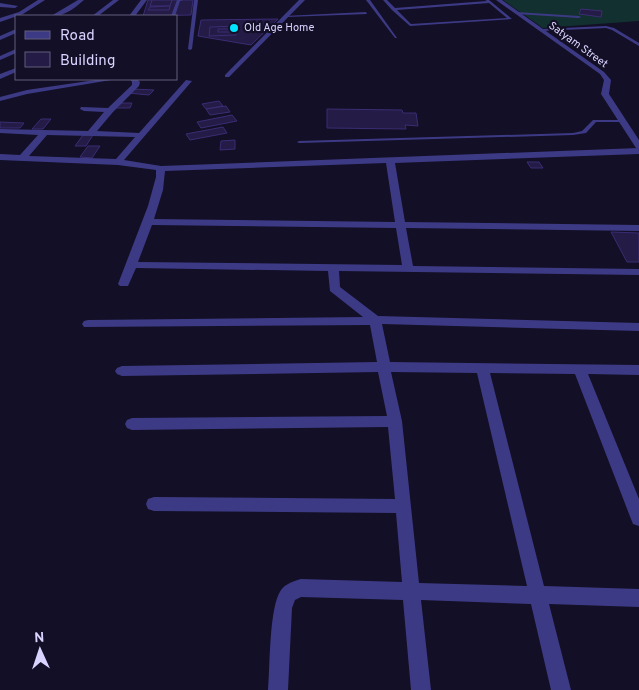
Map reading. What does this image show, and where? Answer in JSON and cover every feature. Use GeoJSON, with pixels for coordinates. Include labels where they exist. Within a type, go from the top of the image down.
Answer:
{"type":"FeatureCollection","features":[{"type":"Feature","properties":{"kind":"street"},"geometry":{"type":"LineString","coordinates":[[0,20],[24,11],[42,0]]}},
{"type":"Feature","properties":{"kind":"street"},"geometry":{"type":"LineString","coordinates":[[56,15],[69,9],[81,0]]}},
{"type":"Feature","properties":{"kind":"street"},"geometry":{"type":"LineString","coordinates":[[96,15],[116,0]]}},
{"type":"Feature","properties":{"kind":"street"},"geometry":{"type":"LineString","coordinates":[[133,15],[144,0]]}},
{"type":"Feature","properties":{"kind":"street"},"geometry":{"type":"LineString","coordinates":[[227,76],[302,0]]}},
{"type":"Feature","properties":{"kind":"street","name":"Satyam Street"},"geometry":{"type":"LineString","coordinates":[[499,0],[608,80],[605,94],[639,146]]}},
{"type":"Feature","properties":{"kind":"street"},"geometry":{"type":"LineString","coordinates":[[0,5],[15,6]]}},
{"type":"Feature","properties":{"kind":"street"},"geometry":{"type":"LineString","coordinates":[[0,38],[15,31]]}},
{"type":"Feature","properties":{"kind":"street"},"geometry":{"type":"LineString","coordinates":[[0,47],[15,51]]}},
{"type":"Feature","properties":{"kind":"street"},"geometry":{"type":"LineString","coordinates":[[0,58],[15,51]]}},
{"type":"Feature","properties":{"kind":"street"},"geometry":{"type":"LineString","coordinates":[[0,77],[15,70]]}},
{"type":"Feature","properties":{"kind":"street"},"geometry":{"type":"LineString","coordinates":[[0,99],[27,92],[107,80]]}},
{"type":"Feature","properties":{"kind":"street"},"geometry":{"type":"LineString","coordinates":[[91,133],[110,110],[135,86],[136,82],[134,80]]}},
{"type":"Feature","properties":{"kind":"street"},"geometry":{"type":"LineString","coordinates":[[118,162],[188,81]]}},
{"type":"Feature","properties":{"kind":"street"},"geometry":{"type":"LineString","coordinates":[[84,109],[110,110]]}},
{"type":"Feature","properties":{"kind":"street"},"geometry":{"type":"LineString","coordinates":[[0,131],[140,135]]}},
{"type":"Feature","properties":{"kind":"street"},"geometry":{"type":"LineString","coordinates":[[22,158],[45,132]]}},
{"type":"Feature","properties":{"kind":"street"},"geometry":{"type":"LineString","coordinates":[[0,157],[118,162],[152,166],[160,169],[639,151]]}},
{"type":"Feature","properties":{"kind":"street"},"geometry":{"type":"LineString","coordinates":[[390,160],[408,269]]}},
{"type":"Feature","properties":{"kind":"street"},"geometry":{"type":"LineString","coordinates":[[124,284],[162,175],[160,169]]}},
{"type":"Feature","properties":{"kind":"street"},"geometry":{"type":"LineString","coordinates":[[146,222],[639,228]]}},
{"type":"Feature","properties":{"kind":"street"},"geometry":{"type":"LineString","coordinates":[[131,265],[639,272]]}},
{"type":"Feature","properties":{"kind":"street"},"geometry":{"type":"LineString","coordinates":[[333,268],[334,288],[375,320],[395,421],[421,690]]}},
{"type":"Feature","properties":{"kind":"street"},"geometry":{"type":"LineString","coordinates":[[88,324],[375,320],[639,327]]}},
{"type":"Feature","properties":{"kind":"street"},"geometry":{"type":"LineString","coordinates":[[122,371],[384,367],[639,370]]}},
{"type":"Feature","properties":{"kind":"street"},"geometry":{"type":"LineString","coordinates":[[482,368],[561,690]]}},
{"type":"Feature","properties":{"kind":"street"},"geometry":{"type":"LineString","coordinates":[[580,370],[639,519]]}},
{"type":"Feature","properties":{"kind":"street"},"geometry":{"type":"LineString","coordinates":[[132,424],[395,421]]}},
{"type":"Feature","properties":{"kind":"street"},"geometry":{"type":"LineString","coordinates":[[154,504],[403,506]]}},
{"type":"Feature","properties":{"kind":"street"},"geometry":{"type":"LineString","coordinates":[[278,690],[283,608],[285,597],[292,590],[301,588],[639,598]]}},
{"type":"Feature","properties":{"kind":"lane"},"geometry":{"type":"LineString","coordinates":[[173,15],[179,0],[181,0]]}},
{"type":"Feature","properties":{"kind":"lane"},"geometry":{"type":"LineString","coordinates":[[190,49],[196,0]]}},
{"type":"Feature","properties":{"kind":"lane"},"geometry":{"type":"LineString","coordinates":[[368,0],[396,37]]}},
{"type":"Feature","properties":{"kind":"lane"},"geometry":{"type":"LineString","coordinates":[[385,0],[393,9],[410,25],[510,19],[489,1],[393,9]]}},
{"type":"Feature","properties":{"kind":"lane"},"geometry":{"type":"LineString","coordinates":[[442,0],[448,5]]}},
{"type":"Feature","properties":{"kind":"lane"},"geometry":{"type":"LineString","coordinates":[[286,16],[366,13]]}},
{"type":"Feature","properties":{"kind":"lane"},"geometry":{"type":"LineString","coordinates":[[517,13],[579,17]]}},
{"type":"Feature","properties":{"kind":"lane"},"geometry":{"type":"LineString","coordinates":[[542,30],[606,27],[613,29],[639,45]]}},
{"type":"Feature","properties":{"kind":"lane"},"geometry":{"type":"LineString","coordinates":[[299,142],[572,134],[584,132],[595,121],[621,121]]}},
{"type":"Feature","properties":{"kind":"green space"},"geometry":{"type":"Polygon","coordinates":[[[503,0],[639,0],[639,21],[543,28],[503,0]]]}},
{"type":"Feature","properties":{"kind":"building"},"geometry":{"type":"Polygon","coordinates":[[[148,0],[193,0],[191,15],[143,15],[148,0]]]}},
{"type":"Feature","properties":{"kind":"building"},"geometry":{"type":"Polygon","coordinates":[[[152,0],[172,0],[170,6],[150,6],[152,0]]]}},
{"type":"Feature","properties":{"kind":"building"},"geometry":{"type":"Polygon","coordinates":[[[170,6],[169,10],[148,10],[150,7],[170,6]]]}},
{"type":"Feature","properties":{"kind":"building"},"geometry":{"type":"Polygon","coordinates":[[[581,9],[602,11],[601,17],[579,14],[581,9]]]}},
{"type":"Feature","properties":{"kind":"building","name":"Old Age Home"},"geometry":{"type":"Polygon","coordinates":[[[278,19],[251,45],[198,36],[201,20],[278,19]]]}},
{"type":"Feature","properties":{"kind":"building"},"geometry":{"type":"Polygon","coordinates":[[[236,26],[236,29],[218,29],[218,32],[236,32],[236,35],[209,36],[210,27],[236,26]]]}},
{"type":"Feature","properties":{"kind":"building"},"geometry":{"type":"Polygon","coordinates":[[[133,89],[154,90],[149,95],[128,93],[133,89]]]}},
{"type":"Feature","properties":{"kind":"building"},"geometry":{"type":"Polygon","coordinates":[[[219,101],[223,106],[206,109],[202,104],[219,101]]]}},
{"type":"Feature","properties":{"kind":"building"},"geometry":{"type":"Polygon","coordinates":[[[118,103],[132,103],[130,108],[115,108],[118,103]]]}},
{"type":"Feature","properties":{"kind":"building"},"geometry":{"type":"Polygon","coordinates":[[[226,106],[230,112],[210,115],[206,109],[226,106]]]}},
{"type":"Feature","properties":{"kind":"building"},"geometry":{"type":"Polygon","coordinates":[[[327,109],[402,110],[403,113],[416,113],[418,126],[405,125],[406,129],[327,128],[327,109]]]}},
{"type":"Feature","properties":{"kind":"building"},"geometry":{"type":"Polygon","coordinates":[[[232,115],[237,121],[201,128],[197,122],[232,115]]]}},
{"type":"Feature","properties":{"kind":"building"},"geometry":{"type":"Polygon","coordinates":[[[41,119],[51,119],[43,129],[32,129],[41,119]]]}},
{"type":"Feature","properties":{"kind":"building"},"geometry":{"type":"Polygon","coordinates":[[[0,122],[24,123],[20,128],[0,128],[0,122]]]}},
{"type":"Feature","properties":{"kind":"building"},"geometry":{"type":"Polygon","coordinates":[[[223,127],[227,133],[190,140],[186,134],[223,127]]]}},
{"type":"Feature","properties":{"kind":"building"},"geometry":{"type":"Polygon","coordinates":[[[83,135],[93,135],[86,146],[75,146],[83,135]]]}},
{"type":"Feature","properties":{"kind":"building"},"geometry":{"type":"Polygon","coordinates":[[[235,140],[235,149],[220,150],[221,141],[235,140]]]}},
{"type":"Feature","properties":{"kind":"building"},"geometry":{"type":"Polygon","coordinates":[[[88,146],[100,146],[92,158],[80,157],[88,146]]]}},
{"type":"Feature","properties":{"kind":"building"},"geometry":{"type":"Polygon","coordinates":[[[527,162],[539,162],[543,168],[531,168],[527,162]]]}},
{"type":"Feature","properties":{"kind":"building"},"geometry":{"type":"Polygon","coordinates":[[[611,232],[639,233],[639,262],[627,262],[611,232]]]}},
{"type":"Feature","properties":{"kind":"place","name":"Old Age Home"},"geometry":{"type":"Point","coordinates":[234,28]}}]}
